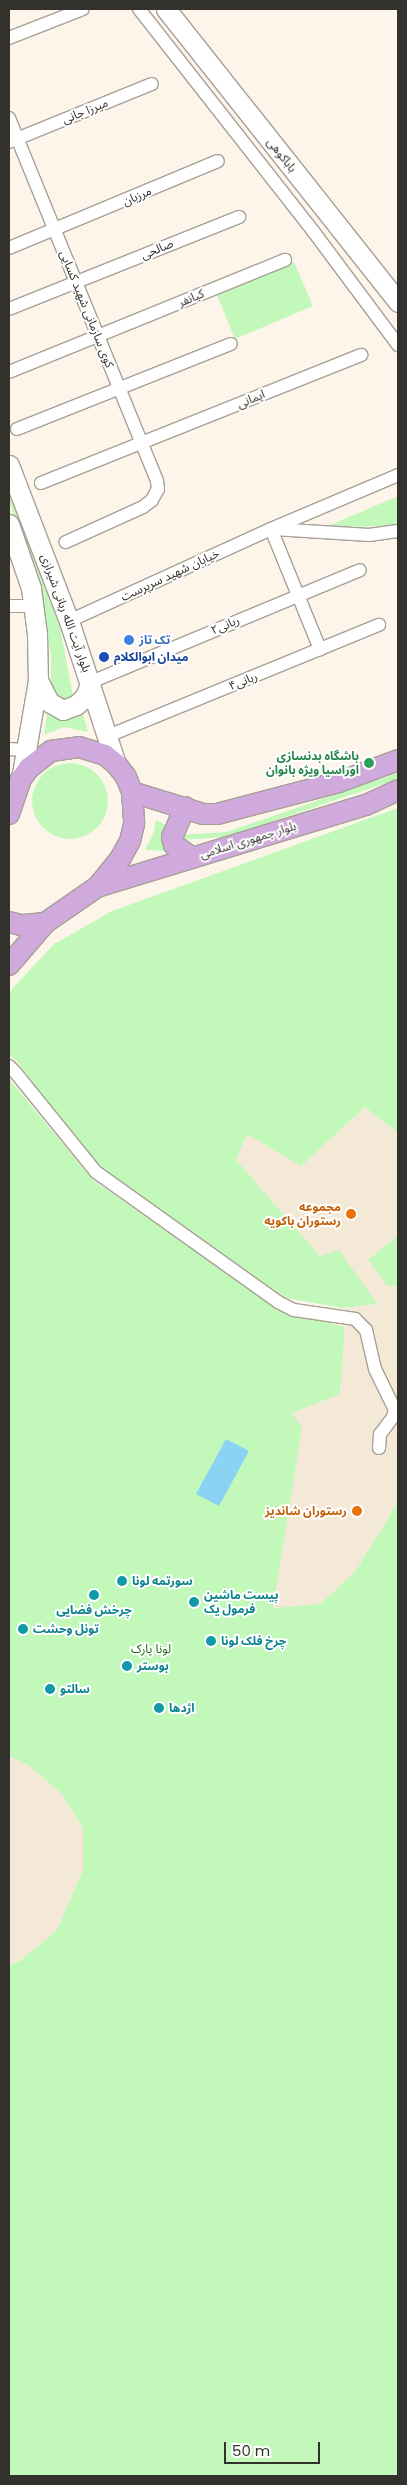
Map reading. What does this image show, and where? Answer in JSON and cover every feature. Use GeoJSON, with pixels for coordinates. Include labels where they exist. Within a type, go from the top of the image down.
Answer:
{"type":"FeatureCollection","features":[{"type":"Feature","properties":{"kind":"main road","name":"باباکوهی"},"geometry":{"type":"LineString","coordinates":[[166,9],[398,302]]}},
{"type":"Feature","properties":{"kind":"main road","name":"بلوار آیت الله ربانی شیرازی"},"geometry":{"type":"LineString","coordinates":[[9,465],[91,682],[116,764]]}},
{"type":"Feature","properties":{"kind":"main road","name":"بلوار آیت الله ربانی شیرازی"},"geometry":{"type":"LineString","coordinates":[[9,524],[26,572],[34,606],[38,680],[17,749],[21,779]]}},
{"type":"Feature","properties":{"kind":"main road"},"geometry":{"type":"LineString","coordinates":[[38,680],[49,702],[63,710],[70,708],[84,698],[91,682]]}},
{"type":"Feature","properties":{"kind":"main road"},"geometry":{"type":"LineString","coordinates":[[9,814],[21,779],[39,758],[64,747],[92,749],[116,764],[126,777],[132,792],[134,824],[130,841],[120,859],[97,887],[44,923],[9,965]]}},
{"type":"Feature","properties":{"kind":"main road"},"geometry":{"type":"LineString","coordinates":[[132,792],[185,807],[202,814],[229,811],[339,782],[398,760]]}},
{"type":"Feature","properties":{"kind":"main road","name":"بلوار جمهوری اسلامی"},"geometry":{"type":"LineString","coordinates":[[97,887],[366,805],[398,790]]}},
{"type":"Feature","properties":{"kind":"main road"},"geometry":{"type":"LineString","coordinates":[[185,807],[172,837],[174,844],[191,857]]}},
{"type":"Feature","properties":{"kind":"main road"},"geometry":{"type":"LineString","coordinates":[[9,922],[21,925],[44,923]]}},
{"type":"Feature","properties":{"kind":"street"},"geometry":{"type":"LineString","coordinates":[[9,38],[83,9]]}},
{"type":"Feature","properties":{"kind":"street"},"geometry":{"type":"LineString","coordinates":[[139,9],[313,231],[398,345]]}},
{"type":"Feature","properties":{"kind":"street","name":"میرزا جانی"},"geometry":{"type":"LineString","coordinates":[[13,140],[152,84]]}},
{"type":"Feature","properties":{"kind":"street","name":"کوی سازمانی شهید کسایی"},"geometry":{"type":"LineString","coordinates":[[9,118],[13,140],[55,230],[158,481],[158,489],[152,500],[143,507],[66,542]]}},
{"type":"Feature","properties":{"kind":"street","name":"مرزبان"},"geometry":{"type":"LineString","coordinates":[[9,248],[218,161]]}},
{"type":"Feature","properties":{"kind":"street","name":"صالحی"},"geometry":{"type":"LineString","coordinates":[[9,309],[239,217]]}},
{"type":"Feature","properties":{"kind":"street","name":"کیانفر"},"geometry":{"type":"LineString","coordinates":[[9,372],[285,260]]}},
{"type":"Feature","properties":{"kind":"street"},"geometry":{"type":"LineString","coordinates":[[17,429],[120,390],[232,344]]}},
{"type":"Feature","properties":{"kind":"street","name":"ایمانی"},"geometry":{"type":"LineString","coordinates":[[40,483],[361,355]]}},
{"type":"Feature","properties":{"kind":"street","name":"خیابان شهید سرپرست"},"geometry":{"type":"LineString","coordinates":[[69,621],[271,529],[398,474]]}},
{"type":"Feature","properties":{"kind":"street"},"geometry":{"type":"LineString","coordinates":[[271,529],[320,649]]}},
{"type":"Feature","properties":{"kind":"street","name":"خیابان شهید سرپرست"},"geometry":{"type":"LineString","coordinates":[[271,529],[369,535],[398,532]]}},
{"type":"Feature","properties":{"kind":"street","name":"ربانی۲"},"geometry":{"type":"LineString","coordinates":[[91,682],[298,594],[360,570]]}},
{"type":"Feature","properties":{"kind":"street"},"geometry":{"type":"LineString","coordinates":[[9,606],[34,606]]}},
{"type":"Feature","properties":{"kind":"street","name":"ربانی۴"},"geometry":{"type":"LineString","coordinates":[[108,736],[379,625]]}},
{"type":"Feature","properties":{"kind":"street"},"geometry":{"type":"LineString","coordinates":[[9,1066],[96,1172],[278,1302],[294,1310],[356,1319],[366,1330],[375,1369],[394,1410],[393,1417],[380,1434],[379,1448]]}},
{"type":"Feature","properties":{"kind":"shaded area"},"geometry":{"type":"Polygon","coordinates":[[[365,1107],[398,1133],[398,1235],[368,1260],[386,1285],[398,1287],[398,1502],[355,1572],[320,1604],[273,1608],[302,1428],[292,1413],[340,1394],[345,1327],[342,1308],[376,1304],[320,1256],[236,1160],[247,1134],[301,1166],[365,1107]]]}},
{"type":"Feature","properties":{"kind":"shaded area"},"geometry":{"type":"Polygon","coordinates":[[[9,1756],[27,1764],[62,1794],[83,1828],[83,1870],[57,1930],[20,1961],[9,1965],[9,1756]]]}},
{"type":"Feature","properties":{"kind":"green space"},"geometry":{"type":"Polygon","coordinates":[[[294,262],[313,306],[235,339],[217,295],[294,262]]]}},
{"type":"Feature","properties":{"kind":"green space"},"geometry":{"type":"Polygon","coordinates":[[[9,486],[44,576],[61,632],[74,701],[67,705],[51,691],[51,656],[39,580],[9,502],[9,486]]]}},
{"type":"Feature","properties":{"kind":"green space"},"geometry":{"type":"Polygon","coordinates":[[[398,496],[398,526],[326,527],[398,496]]]}},
{"type":"Feature","properties":{"kind":"green space"},"geometry":{"type":"Polygon","coordinates":[[[82,710],[88,732],[64,727],[44,735],[47,713],[56,718],[68,720],[82,710]]]}},
{"type":"Feature","properties":{"kind":"green space"},"geometry":{"type":"Polygon","coordinates":[[[70,763],[85,766],[97,774],[105,786],[108,801],[105,816],[97,828],[85,836],[70,839],[55,836],[43,828],[35,816],[32,801],[35,786],[43,774],[55,766],[70,763]]]}},
{"type":"Feature","properties":{"kind":"green space"},"geometry":{"type":"Polygon","coordinates":[[[398,773],[398,778],[395,780],[226,837],[180,840],[179,835],[226,832],[398,773]]]}},
{"type":"Feature","properties":{"kind":"green space"},"geometry":{"type":"Polygon","coordinates":[[[398,808],[398,1133],[365,1107],[301,1166],[247,1134],[236,1160],[320,1256],[339,1250],[377,1304],[342,1308],[286,1298],[115,1180],[86,1154],[17,1061],[9,1055],[9,996],[12,989],[54,944],[112,911],[398,808]]]}},
{"type":"Feature","properties":{"kind":"green space"},"geometry":{"type":"Polygon","coordinates":[[[156,820],[170,827],[167,851],[145,850],[154,832],[156,820]]]}},
{"type":"Feature","properties":{"kind":"green space","name":"لونا پارک"},"geometry":{"type":"Polygon","coordinates":[[[9,1079],[93,1180],[278,1309],[345,1327],[340,1394],[292,1413],[302,1428],[273,1608],[320,1604],[355,1572],[398,1502],[398,2476],[9,2476],[9,1965],[20,1961],[57,1930],[83,1870],[83,1828],[62,1794],[27,1764],[9,1756],[9,1079]]]}},
{"type":"Feature","properties":{"kind":"green space"},"geometry":{"type":"Polygon","coordinates":[[[398,1235],[398,1287],[386,1285],[368,1260],[398,1235]]]}},
{"type":"Feature","properties":{"kind":"water"},"geometry":{"type":"Polygon","coordinates":[[[226,1439],[249,1451],[219,1506],[196,1494],[226,1439]]]}},
{"type":"Feature","properties":{"kind":"place","name":"تک تاز"},"geometry":{"type":"Point","coordinates":[129,640]}},
{"type":"Feature","properties":{"kind":"place","name":"میدان ابوالکلام"},"geometry":{"type":"Point","coordinates":[104,657]}},
{"type":"Feature","properties":{"kind":"place","name":"باشگاه بدنسازی اوراسیا ویژه بانوان"},"geometry":{"type":"Point","coordinates":[369,763]}},
{"type":"Feature","properties":{"kind":"place","name":"مجموعه رستوران باکویه"},"geometry":{"type":"Point","coordinates":[351,1214]}},
{"type":"Feature","properties":{"kind":"place","name":"رستوران شاندیز"},"geometry":{"type":"Point","coordinates":[357,1511]}},
{"type":"Feature","properties":{"kind":"place","name":"سورتمه لونا"},"geometry":{"type":"Point","coordinates":[122,1581]}},
{"type":"Feature","properties":{"kind":"place","name":"چرخش فضایی"},"geometry":{"type":"Point","coordinates":[94,1595]}},
{"type":"Feature","properties":{"kind":"place","name":"پیست ماشین فرمول یک"},"geometry":{"type":"Point","coordinates":[194,1602]}},
{"type":"Feature","properties":{"kind":"place","name":"تونل وحشت"},"geometry":{"type":"Point","coordinates":[23,1629]}},
{"type":"Feature","properties":{"kind":"place","name":"چرخ فلک لونا"},"geometry":{"type":"Point","coordinates":[211,1641]}},
{"type":"Feature","properties":{"kind":"place","name":"بوستر"},"geometry":{"type":"Point","coordinates":[127,1666]}},
{"type":"Feature","properties":{"kind":"place","name":"سالتو"},"geometry":{"type":"Point","coordinates":[50,1689]}},
{"type":"Feature","properties":{"kind":"place","name":"اژدها"},"geometry":{"type":"Point","coordinates":[159,1708]}}]}
